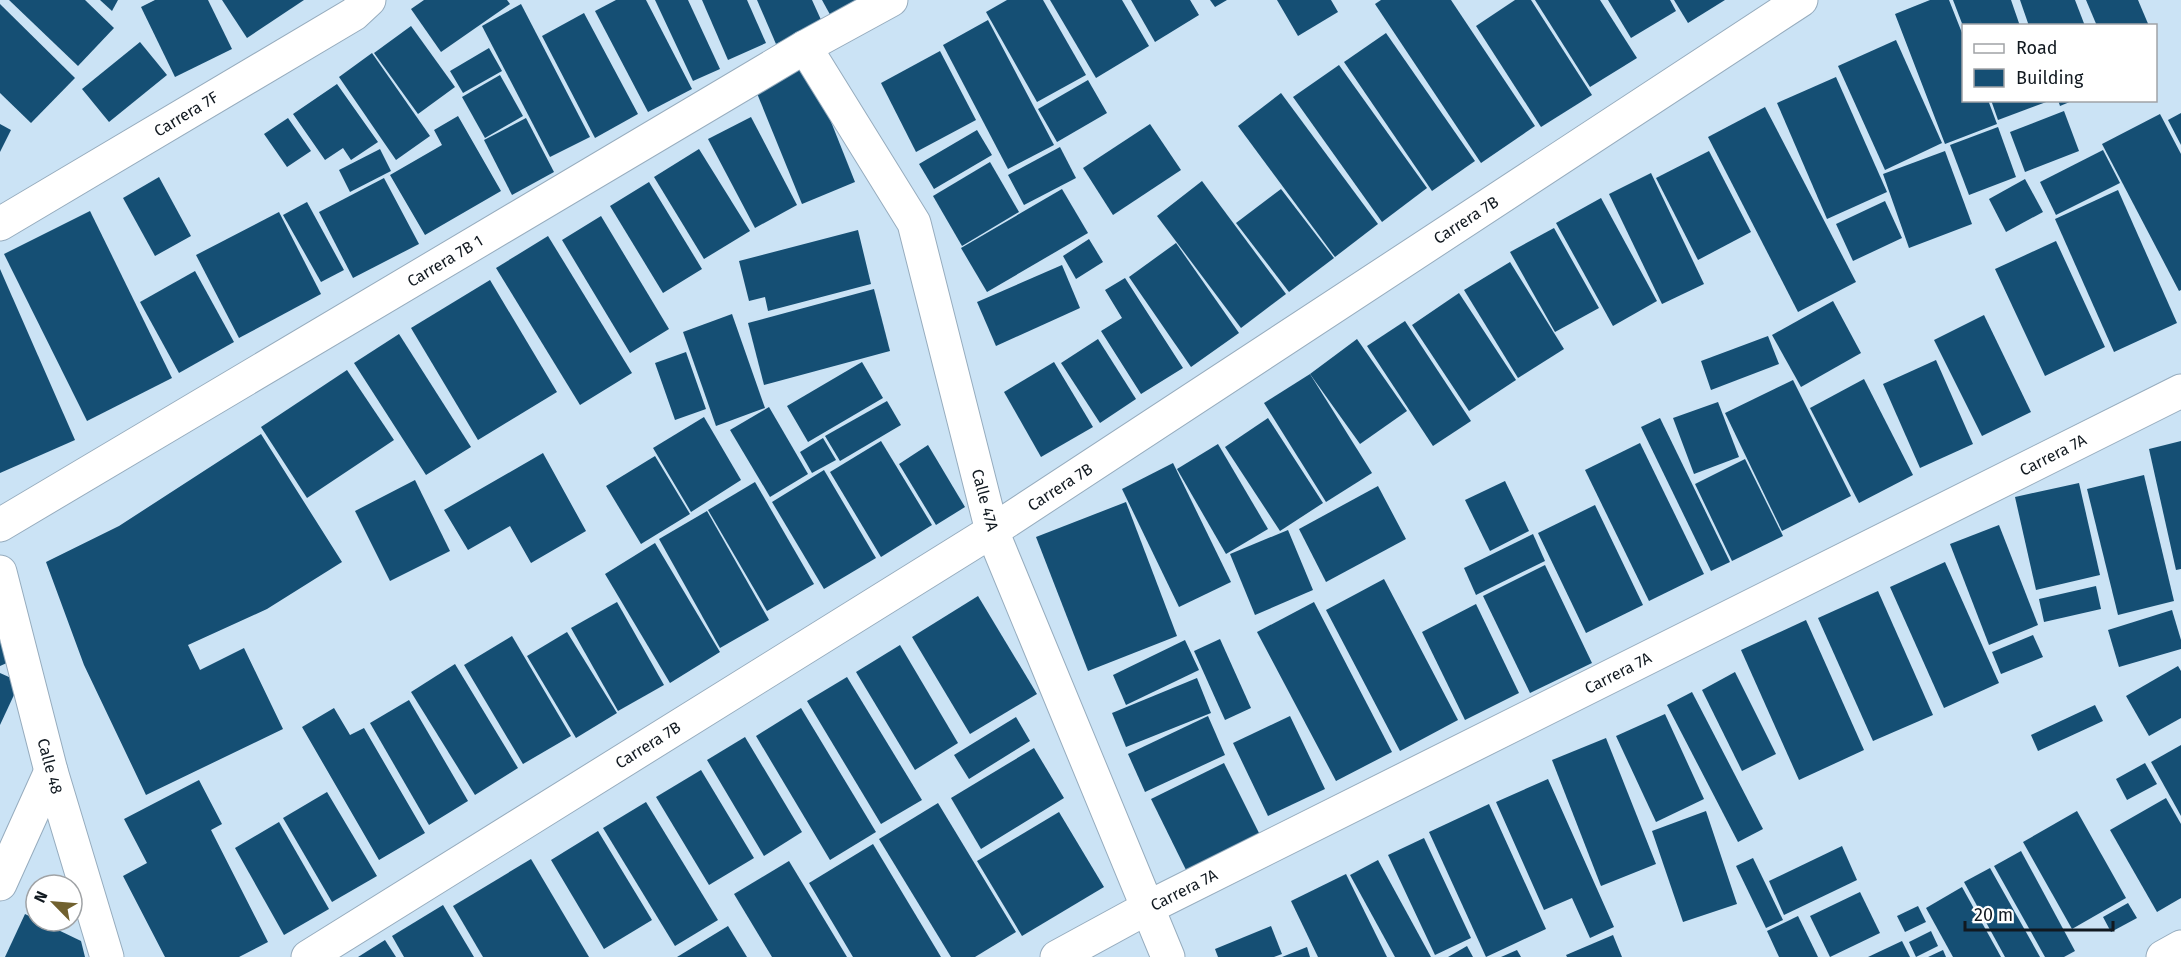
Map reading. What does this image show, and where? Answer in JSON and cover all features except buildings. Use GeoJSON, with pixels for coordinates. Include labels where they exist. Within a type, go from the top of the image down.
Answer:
{"type":"FeatureCollection","features":[{"type":"Feature","properties":{"kind":"street","name":"Carrera 7F"},"geometry":{"type":"LineString","coordinates":[[0,224],[354,14],[369,0]]}},
{"type":"Feature","properties":{"kind":"street","name":"Carrera 7B 1"},"geometry":{"type":"LineString","coordinates":[[0,525],[805,47],[891,0]]}},
{"type":"Feature","properties":{"kind":"street","name":"Carrera 7B"},"geometry":{"type":"LineString","coordinates":[[308,957],[992,531],[1801,0]]}},
{"type":"Feature","properties":{"kind":"street","name":"Calle 47A"},"geometry":{"type":"LineString","coordinates":[[805,47],[914,223],[992,531],[1168,957]]}},
{"type":"Feature","properties":{"kind":"street","name":"Carrera 7A"},"geometry":{"type":"LineString","coordinates":[[1057,957],[1147,908],[2181,391]]}},
{"type":"Feature","properties":{"kind":"street","name":"Calle 48"},"geometry":{"type":"LineString","coordinates":[[0,572],[51,771],[107,957]]}},
{"type":"Feature","properties":{"kind":"street"},"geometry":{"type":"LineString","coordinates":[[0,884],[51,771]]}},
{"type":"Feature","properties":{"kind":"street"},"geometry":{"type":"LineString","coordinates":[[2163,957],[2181,947]]}}]}
